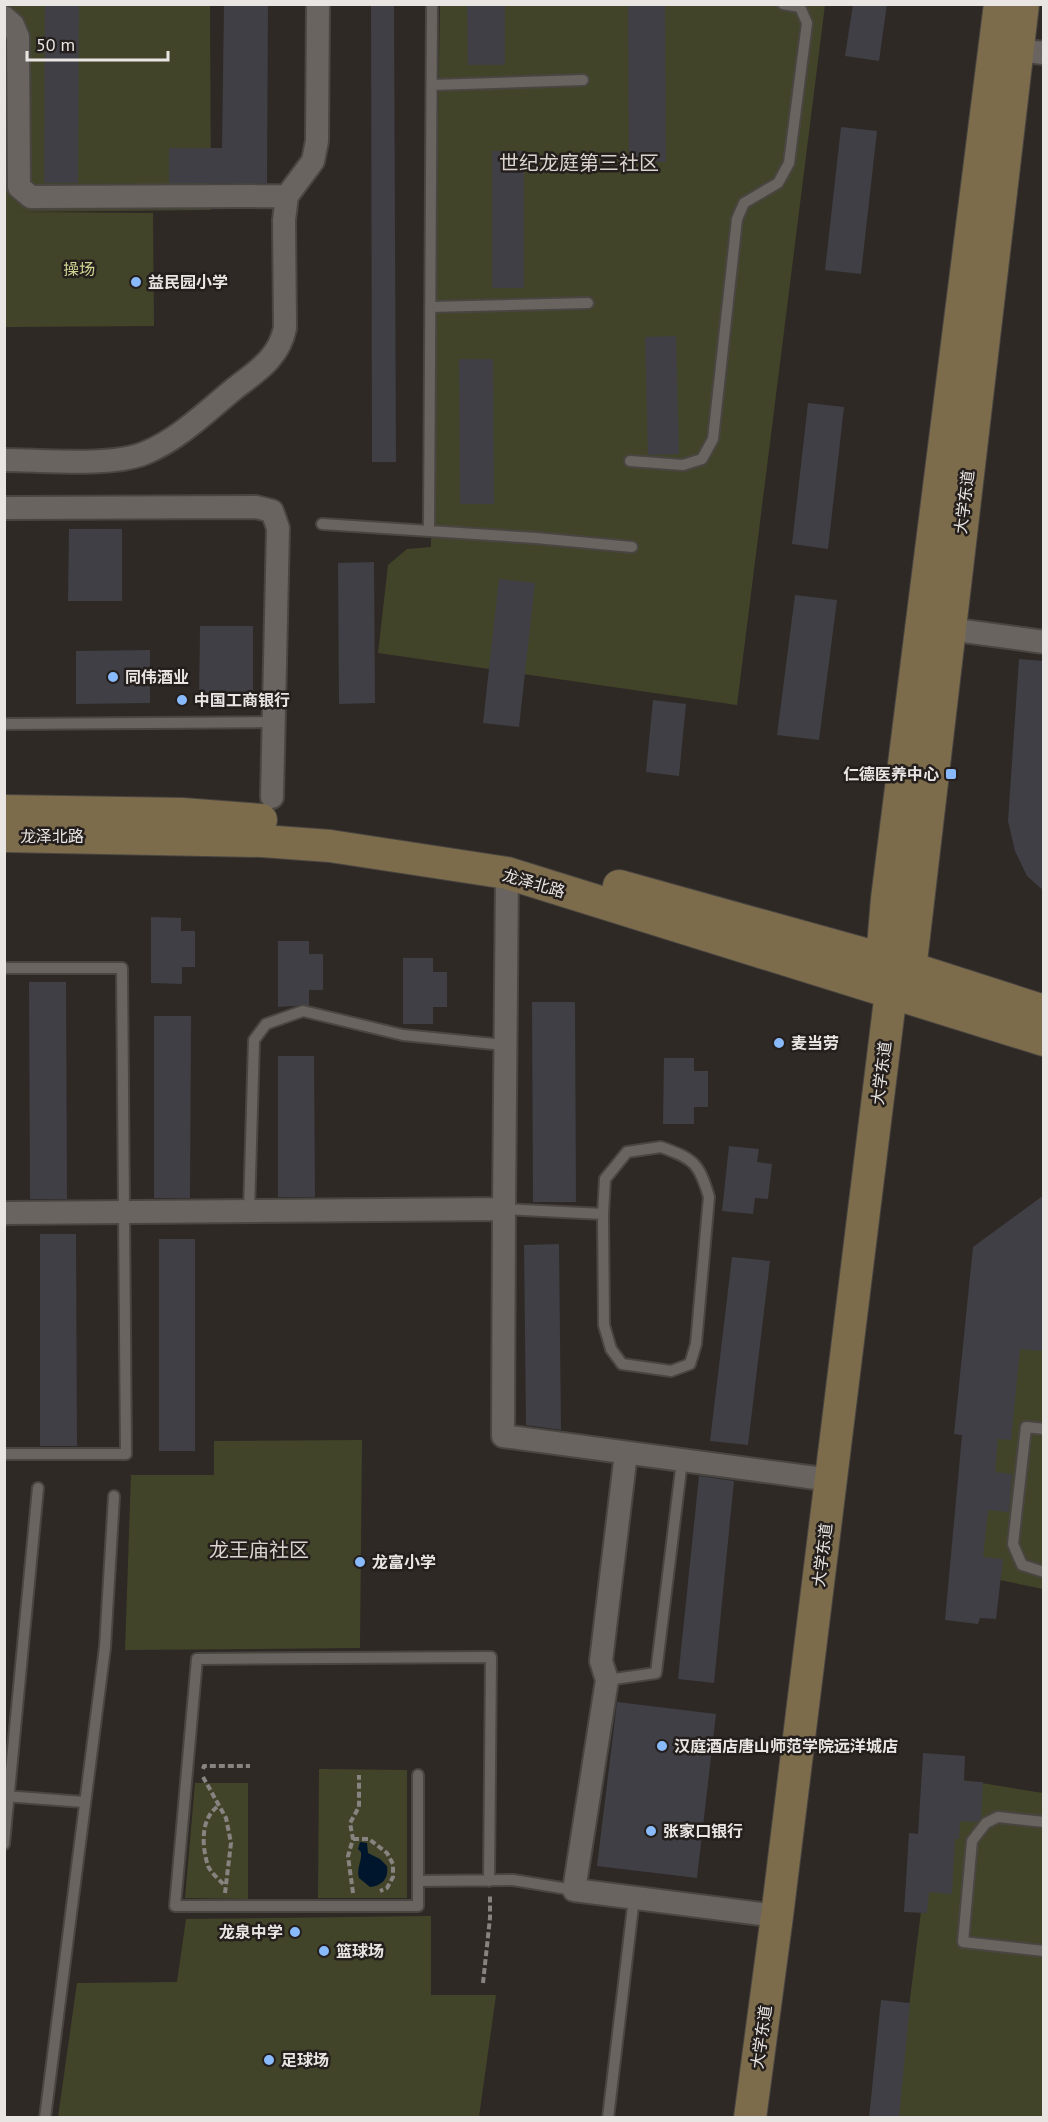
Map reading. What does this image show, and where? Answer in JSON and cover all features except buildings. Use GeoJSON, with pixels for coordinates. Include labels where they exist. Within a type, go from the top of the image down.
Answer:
{"type":"FeatureCollection","features":[{"type":"Feature","properties":{"kind":"main road","name":"大学东道"},"geometry":{"type":"LineString","coordinates":[[750,2118],[894,974],[1000,4]]}},
{"type":"Feature","properties":{"kind":"main road","name":"大学东道"},"geometry":{"type":"LineString","coordinates":[[894,974],[949,629],[1031,51],[1023,4]]}},
{"type":"Feature","properties":{"kind":"main road","name":"龙泽北路"},"geometry":{"type":"LineString","coordinates":[[4,812],[182,814],[409,837],[894,974],[1044,1011]]}},
{"type":"Feature","properties":{"kind":"main road","name":"龙泽北路"},"geometry":{"type":"LineString","coordinates":[[4,836],[262,841],[512,866]]}},
{"type":"Feature","properties":{"kind":"main road","name":"龙泽北路"},"geometry":{"type":"LineString","coordinates":[[894,974],[1044,1040]]}},
{"type":"Feature","properties":{"kind":"street"},"geometry":{"type":"LineString","coordinates":[[4,460],[117,460],[143,454],[170,441],[270,361],[282,343],[285,328],[284,220],[287,196],[313,161],[316,141],[318,4]]}},
{"type":"Feature","properties":{"kind":"street"},"geometry":{"type":"LineString","coordinates":[[4,17],[13,25],[18,37],[19,187],[31,197],[287,196]]}},
{"type":"Feature","properties":{"kind":"street"},"geometry":{"type":"LineString","coordinates":[[4,508],[256,507],[272,511],[278,528],[272,797]]}},
{"type":"Feature","properties":{"kind":"street"},"geometry":{"type":"LineString","coordinates":[[949,629],[1044,642]]}},
{"type":"Feature","properties":{"kind":"street"},"geometry":{"type":"LineString","coordinates":[[512,866],[504,1045],[503,1436],[831,1480]]}},
{"type":"Feature","properties":{"kind":"street"},"geometry":{"type":"LineString","coordinates":[[4,1213],[504,1209]]}},
{"type":"Feature","properties":{"kind":"street"},"geometry":{"type":"LineString","coordinates":[[626,1453],[601,1661],[607,1680],[574,1890],[777,1916]]}},
{"type":"Feature","properties":{"kind":"lane"},"geometry":{"type":"LineString","coordinates":[[429,531],[432,4]]}},
{"type":"Feature","properties":{"kind":"lane"},"geometry":{"type":"LineString","coordinates":[[630,461],[683,465],[702,459],[713,439],[737,219],[744,203],[778,183],[789,164],[807,23],[800,7],[783,4]]}},
{"type":"Feature","properties":{"kind":"lane"},"geometry":{"type":"LineString","coordinates":[[432,85],[583,80]]}},
{"type":"Feature","properties":{"kind":"lane"},"geometry":{"type":"LineString","coordinates":[[430,308],[588,303]]}},
{"type":"Feature","properties":{"kind":"lane"},"geometry":{"type":"LineString","coordinates":[[322,524],[632,548]]}},
{"type":"Feature","properties":{"kind":"lane"},"geometry":{"type":"LineString","coordinates":[[4,724],[274,722]]}},
{"type":"Feature","properties":{"kind":"lane"},"geometry":{"type":"LineString","coordinates":[[4,968],[122,968],[126,1454],[4,1454]]}},
{"type":"Feature","properties":{"kind":"lane"},"geometry":{"type":"LineString","coordinates":[[249,1211],[254,1040],[266,1024],[303,1011],[403,1035],[504,1045]]}},
{"type":"Feature","properties":{"kind":"lane"},"geometry":{"type":"LineString","coordinates":[[661,1147],[688,1157],[702,1176],[709,1197],[696,1344],[690,1364],[671,1371],[622,1364],[611,1349],[604,1325],[603,1214],[606,1179],[627,1152],[661,1147]]}},
{"type":"Feature","properties":{"kind":"lane"},"geometry":{"type":"LineString","coordinates":[[504,1209],[603,1214]]}},
{"type":"Feature","properties":{"kind":"lane"},"geometry":{"type":"LineString","coordinates":[[1044,1429],[1026,1427],[1013,1544],[1022,1565],[1044,1572]]}},
{"type":"Feature","properties":{"kind":"lane"},"geometry":{"type":"LineString","coordinates":[[607,1680],[656,1673],[682,1461]]}},
{"type":"Feature","properties":{"kind":"lane"},"geometry":{"type":"LineString","coordinates":[[4,1844],[39,1488]]}},
{"type":"Feature","properties":{"kind":"lane"},"geometry":{"type":"LineString","coordinates":[[45,2118],[105,1647],[114,1496]]}},
{"type":"Feature","properties":{"kind":"lane"},"geometry":{"type":"LineString","coordinates":[[418,1775],[418,1906],[176,1906],[197,1659],[491,1657],[489,1881]]}},
{"type":"Feature","properties":{"kind":"lane"},"geometry":{"type":"LineString","coordinates":[[7,1796],[84,1802]]}},
{"type":"Feature","properties":{"kind":"lane"},"geometry":{"type":"LineString","coordinates":[[1044,1822],[998,1817],[986,1823],[972,1841],[963,1942],[1044,1951]]}},
{"type":"Feature","properties":{"kind":"lane"},"geometry":{"type":"LineString","coordinates":[[418,1881],[513,1880],[574,1890]]}},
{"type":"Feature","properties":{"kind":"lane"},"geometry":{"type":"LineString","coordinates":[[608,2118],[634,1898]]}},
{"type":"Feature","properties":{"kind":"path"},"geometry":{"type":"LineString","coordinates":[[224,1906],[231,1843],[226,1818],[217,1807],[202,1778],[204,1766],[250,1766]]}},
{"type":"Feature","properties":{"kind":"path"},"geometry":{"type":"LineString","coordinates":[[353,1906],[353,1887],[348,1856],[353,1839],[350,1823],[359,1807],[359,1775]]}},
{"type":"Feature","properties":{"kind":"path"},"geometry":{"type":"LineString","coordinates":[[217,1807],[209,1813],[203,1833],[209,1868],[225,1885]]}},
{"type":"Feature","properties":{"kind":"path"},"geometry":{"type":"LineString","coordinates":[[353,1839],[369,1839],[387,1853],[393,1864],[393,1877],[387,1888],[370,1892]]}},
{"type":"Feature","properties":{"kind":"path"},"geometry":{"type":"LineString","coordinates":[[483,1983],[490,1918],[489,1881]]}},
{"type":"Feature","properties":{"kind":"path"},"geometry":{"type":"LineString","coordinates":[[353,1887],[363,1892]]}},
{"type":"Feature","properties":{"kind":"green space","name":"操场"},"geometry":{"type":"Polygon","coordinates":[[[5,5],[210,5],[211,210],[14,212],[153,213],[154,326],[5,327],[5,5]]]}},
{"type":"Feature","properties":{"kind":"green space"},"geometry":{"type":"Polygon","coordinates":[[[440,5],[825,5],[737,705],[378,653],[388,565],[407,549],[431,547],[440,5]]]}},
{"type":"Feature","properties":{"kind":"green space"},"geometry":{"type":"Polygon","coordinates":[[[1009,1331],[1043,1339],[1043,1589],[961,1572],[1009,1331]]]}},
{"type":"Feature","properties":{"kind":"green space"},"geometry":{"type":"Polygon","coordinates":[[[362,1440],[360,1648],[125,1650],[131,1475],[214,1475],[214,1441],[362,1440]]]}},
{"type":"Feature","properties":{"kind":"green space"},"geometry":{"type":"Polygon","coordinates":[[[319,1769],[407,1770],[407,1898],[318,1898],[319,1769]]]}},
{"type":"Feature","properties":{"kind":"green space"},"geometry":{"type":"Polygon","coordinates":[[[938,1776],[1043,1793],[1043,2117],[895,2118],[938,1776]]]}},
{"type":"Feature","properties":{"kind":"green space"},"geometry":{"type":"Polygon","coordinates":[[[195,1783],[248,1783],[248,1899],[185,1898],[195,1783]]]}},
{"type":"Feature","properties":{"kind":"green space"},"geometry":{"type":"Polygon","coordinates":[[[431,1916],[431,1995],[496,1995],[479,2117],[58,2117],[77,1983],[177,1982],[186,1919],[431,1916]]]}},
{"type":"Feature","properties":{"kind":"water"},"geometry":{"type":"Polygon","coordinates":[[[360,1842],[367,1843],[368,1853],[380,1859],[387,1866],[386,1878],[378,1885],[370,1887],[359,1878],[361,1852],[358,1849],[360,1842]]]}},
{"type":"Feature","properties":{"kind":"place","name":"益民园小学"},"geometry":{"type":"Point","coordinates":[136,282]}},
{"type":"Feature","properties":{"kind":"place","name":"同伟酒业"},"geometry":{"type":"Point","coordinates":[113,677]}},
{"type":"Feature","properties":{"kind":"place","name":"中国工商银行"},"geometry":{"type":"Point","coordinates":[182,700]}},
{"type":"Feature","properties":{"kind":"place","name":"仁德医养中心"},"geometry":{"type":"Point","coordinates":[951,774]}},
{"type":"Feature","properties":{"kind":"place","name":"麦当劳"},"geometry":{"type":"Point","coordinates":[779,1043]}},
{"type":"Feature","properties":{"kind":"place","name":"龙富小学"},"geometry":{"type":"Point","coordinates":[360,1562]}},
{"type":"Feature","properties":{"kind":"place","name":"汉庭酒店唐山师范学院远洋城店"},"geometry":{"type":"Point","coordinates":[662,1746]}},
{"type":"Feature","properties":{"kind":"place","name":"张家口银行"},"geometry":{"type":"Point","coordinates":[651,1831]}},
{"type":"Feature","properties":{"kind":"place","name":"龙泉中学"},"geometry":{"type":"Point","coordinates":[295,1932]}},
{"type":"Feature","properties":{"kind":"place","name":"篮球场"},"geometry":{"type":"Point","coordinates":[324,1951]}},
{"type":"Feature","properties":{"kind":"place","name":"足球场"},"geometry":{"type":"Point","coordinates":[269,2060]}},
{"type":"Feature","properties":{"kind":"district","name":"世纪龙庭第三社区"},"geometry":{"type":"Point","coordinates":[579,163]}},
{"type":"Feature","properties":{"kind":"district","name":"龙王庙社区"},"geometry":{"type":"Point","coordinates":[259,1550]}}]}
